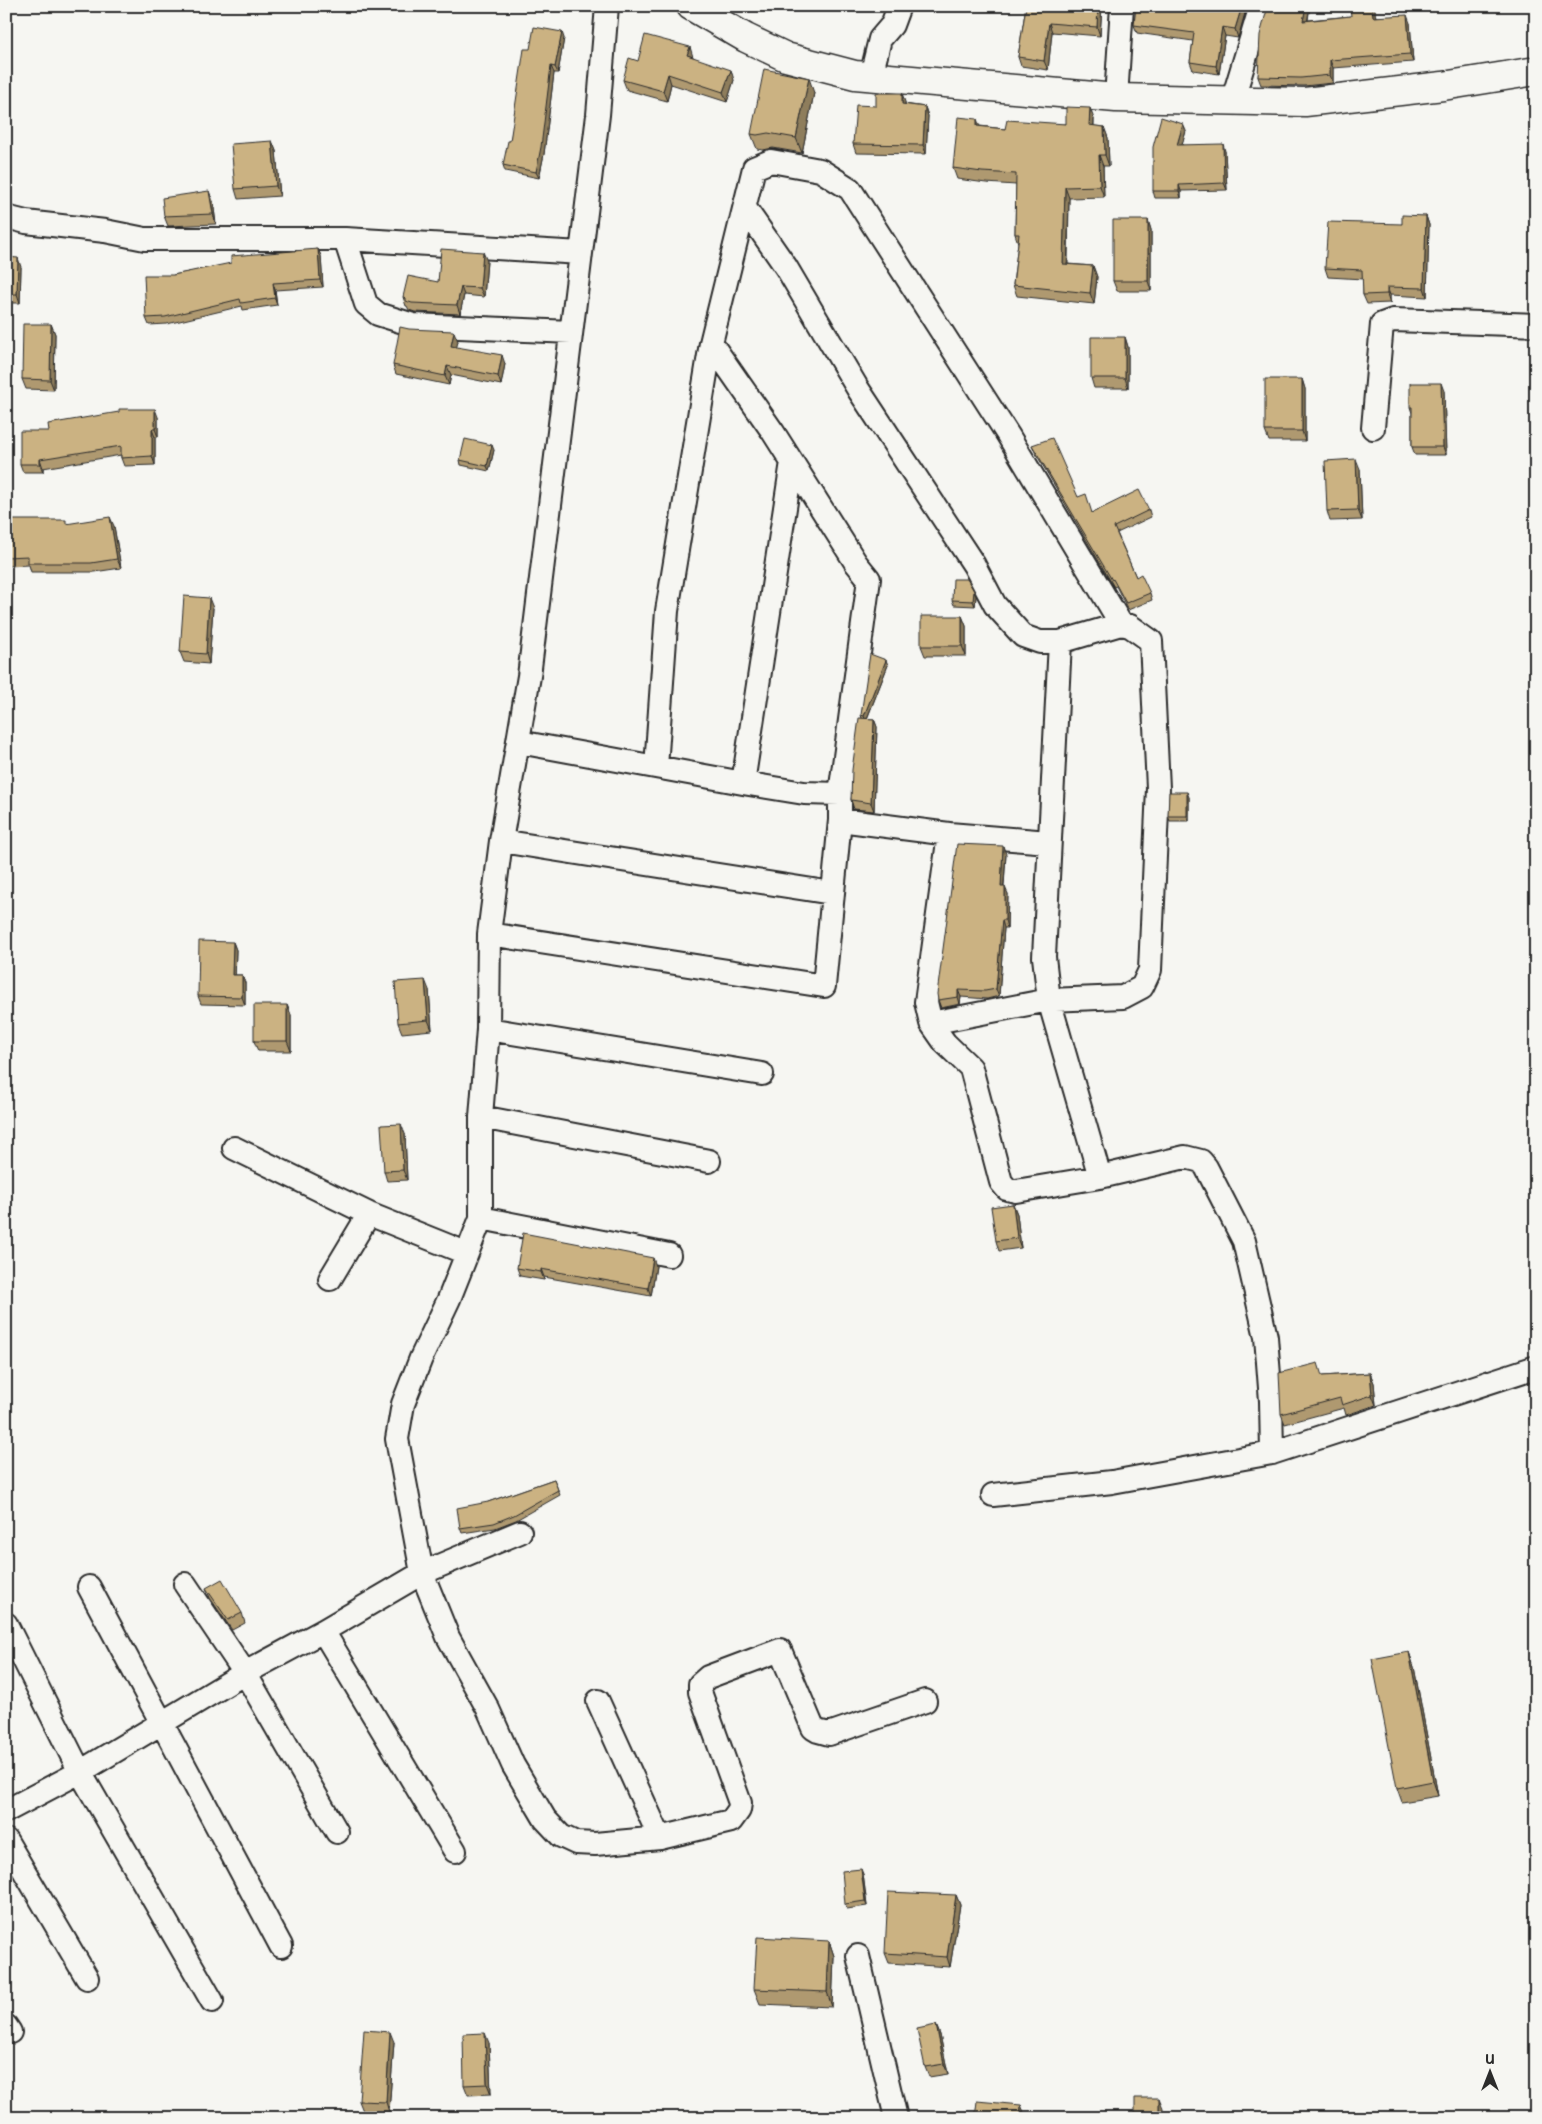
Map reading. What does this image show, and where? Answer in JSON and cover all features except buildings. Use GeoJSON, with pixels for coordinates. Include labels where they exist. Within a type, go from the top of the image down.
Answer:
{"type":"FeatureCollection","features":[{"type":"Feature","properties":{"kind":"street"},"geometry":{"type":"LineString","coordinates":[[607,6],[598,115],[519,742],[501,841],[489,934],[488,1029],[482,1116],[481,1218],[449,1299],[421,1358],[403,1404],[397,1439],[422,1573],[448,1637],[488,1709],[513,1765],[544,1819],[560,1836],[576,1843],[595,1844],[660,1838],[731,1821],[739,1810],[740,1803],[700,1692],[700,1684],[708,1677],[780,1650],[813,1728],[829,1734],[925,1701]]}},
{"type":"Feature","properties":{"kind":"street"},"geometry":{"type":"LineString","coordinates":[[691,6],[746,38],[786,57],[855,75],[1116,98],[1232,102],[1305,102],[1443,86],[1536,71]]}},
{"type":"Feature","properties":{"kind":"street"},"geometry":{"type":"LineString","coordinates":[[872,76],[880,39],[892,25],[899,6]]}},
{"type":"Feature","properties":{"kind":"street"},"geometry":{"type":"LineString","coordinates":[[1116,98],[1122,6]]}},
{"type":"Feature","properties":{"kind":"street"},"geometry":{"type":"LineString","coordinates":[[1232,102],[1261,6]]}},
{"type":"Feature","properties":{"kind":"street"},"geometry":{"type":"LineString","coordinates":[[656,767],[667,610],[711,343],[754,168],[772,161],[820,170],[850,189],[1008,435],[1121,624]]}},
{"type":"Feature","properties":{"kind":"street"},"geometry":{"type":"LineString","coordinates":[[745,208],[786,266],[858,389],[974,565],[996,605],[1023,636],[1040,642],[1060,642],[1121,624],[1130,626],[1150,641],[1158,788],[1150,970],[1142,987],[1123,997],[1049,1000],[931,1023]]}},
{"type":"Feature","properties":{"kind":"street"},"geometry":{"type":"LineString","coordinates":[[6,217],[26,222],[105,231],[145,239],[345,239],[581,253]]}},
{"type":"Feature","properties":{"kind":"street"},"geometry":{"type":"LineString","coordinates":[[345,239],[366,304],[378,314],[413,325],[571,332]]}},
{"type":"Feature","properties":{"kind":"street"},"geometry":{"type":"LineString","coordinates":[[1373,428],[1382,324],[1393,320],[1536,325]]}},
{"type":"Feature","properties":{"kind":"street"},"geometry":{"type":"LineString","coordinates":[[489,934],[824,986],[840,820],[840,794],[869,579],[856,564],[792,462],[711,343]]}},
{"type":"Feature","properties":{"kind":"street"},"geometry":{"type":"LineString","coordinates":[[743,783],[792,462]]}},
{"type":"Feature","properties":{"kind":"street"},"geometry":{"type":"LineString","coordinates":[[1060,642],[1044,957],[1049,1000],[1100,1177]]}},
{"type":"Feature","properties":{"kind":"street"},"geometry":{"type":"LineString","coordinates":[[519,742],[804,793],[840,794]]}},
{"type":"Feature","properties":{"kind":"street"},"geometry":{"type":"LineString","coordinates":[[840,820],[949,834],[1049,842]]}},
{"type":"Feature","properties":{"kind":"street"},"geometry":{"type":"LineString","coordinates":[[949,834],[926,1002],[931,1023],[945,1044],[971,1068],[1001,1182],[1007,1189],[1016,1191],[1100,1177],[1185,1157],[1201,1161],[1206,1166],[1244,1241],[1266,1338],[1271,1401],[1272,1452]]}},
{"type":"Feature","properties":{"kind":"street"},"geometry":{"type":"LineString","coordinates":[[501,841],[832,893]]}},
{"type":"Feature","properties":{"kind":"street"},"geometry":{"type":"LineString","coordinates":[[488,1029],[762,1074]]}},
{"type":"Feature","properties":{"kind":"street"},"geometry":{"type":"LineString","coordinates":[[482,1116],[709,1161]]}},
{"type":"Feature","properties":{"kind":"street"},"geometry":{"type":"LineString","coordinates":[[234,1148],[369,1214],[466,1253]]}},
{"type":"Feature","properties":{"kind":"street"},"geometry":{"type":"LineString","coordinates":[[330,1279],[369,1214]]}},
{"type":"Feature","properties":{"kind":"street"},"geometry":{"type":"LineString","coordinates":[[481,1218],[668,1255]]}},
{"type":"Feature","properties":{"kind":"street"},"geometry":{"type":"LineString","coordinates":[[993,1495],[1112,1482],[1272,1452],[1536,1366]]}},
{"type":"Feature","properties":{"kind":"street"},"geometry":{"type":"LineString","coordinates":[[6,1811],[80,1772],[245,1673],[323,1631],[422,1573],[520,1532]]}},
{"type":"Feature","properties":{"kind":"street"},"geometry":{"type":"LineString","coordinates":[[185,1584],[245,1673],[336,1832]]}},
{"type":"Feature","properties":{"kind":"street"},"geometry":{"type":"LineString","coordinates":[[89,1587],[161,1725],[281,1946]]}},
{"type":"Feature","properties":{"kind":"street"},"geometry":{"type":"LineString","coordinates":[[6,1624],[80,1772],[212,2001]]}},
{"type":"Feature","properties":{"kind":"street"},"geometry":{"type":"LineString","coordinates":[[323,1631],[456,1852]]}},
{"type":"Feature","properties":{"kind":"street"},"geometry":{"type":"LineString","coordinates":[[598,1701],[660,1838]]}},
{"type":"Feature","properties":{"kind":"street"},"geometry":{"type":"LineString","coordinates":[[6,1840],[87,1978]]}},
{"type":"Feature","properties":{"kind":"street"},"geometry":{"type":"LineString","coordinates":[[858,1956],[896,2118]]}}]}
